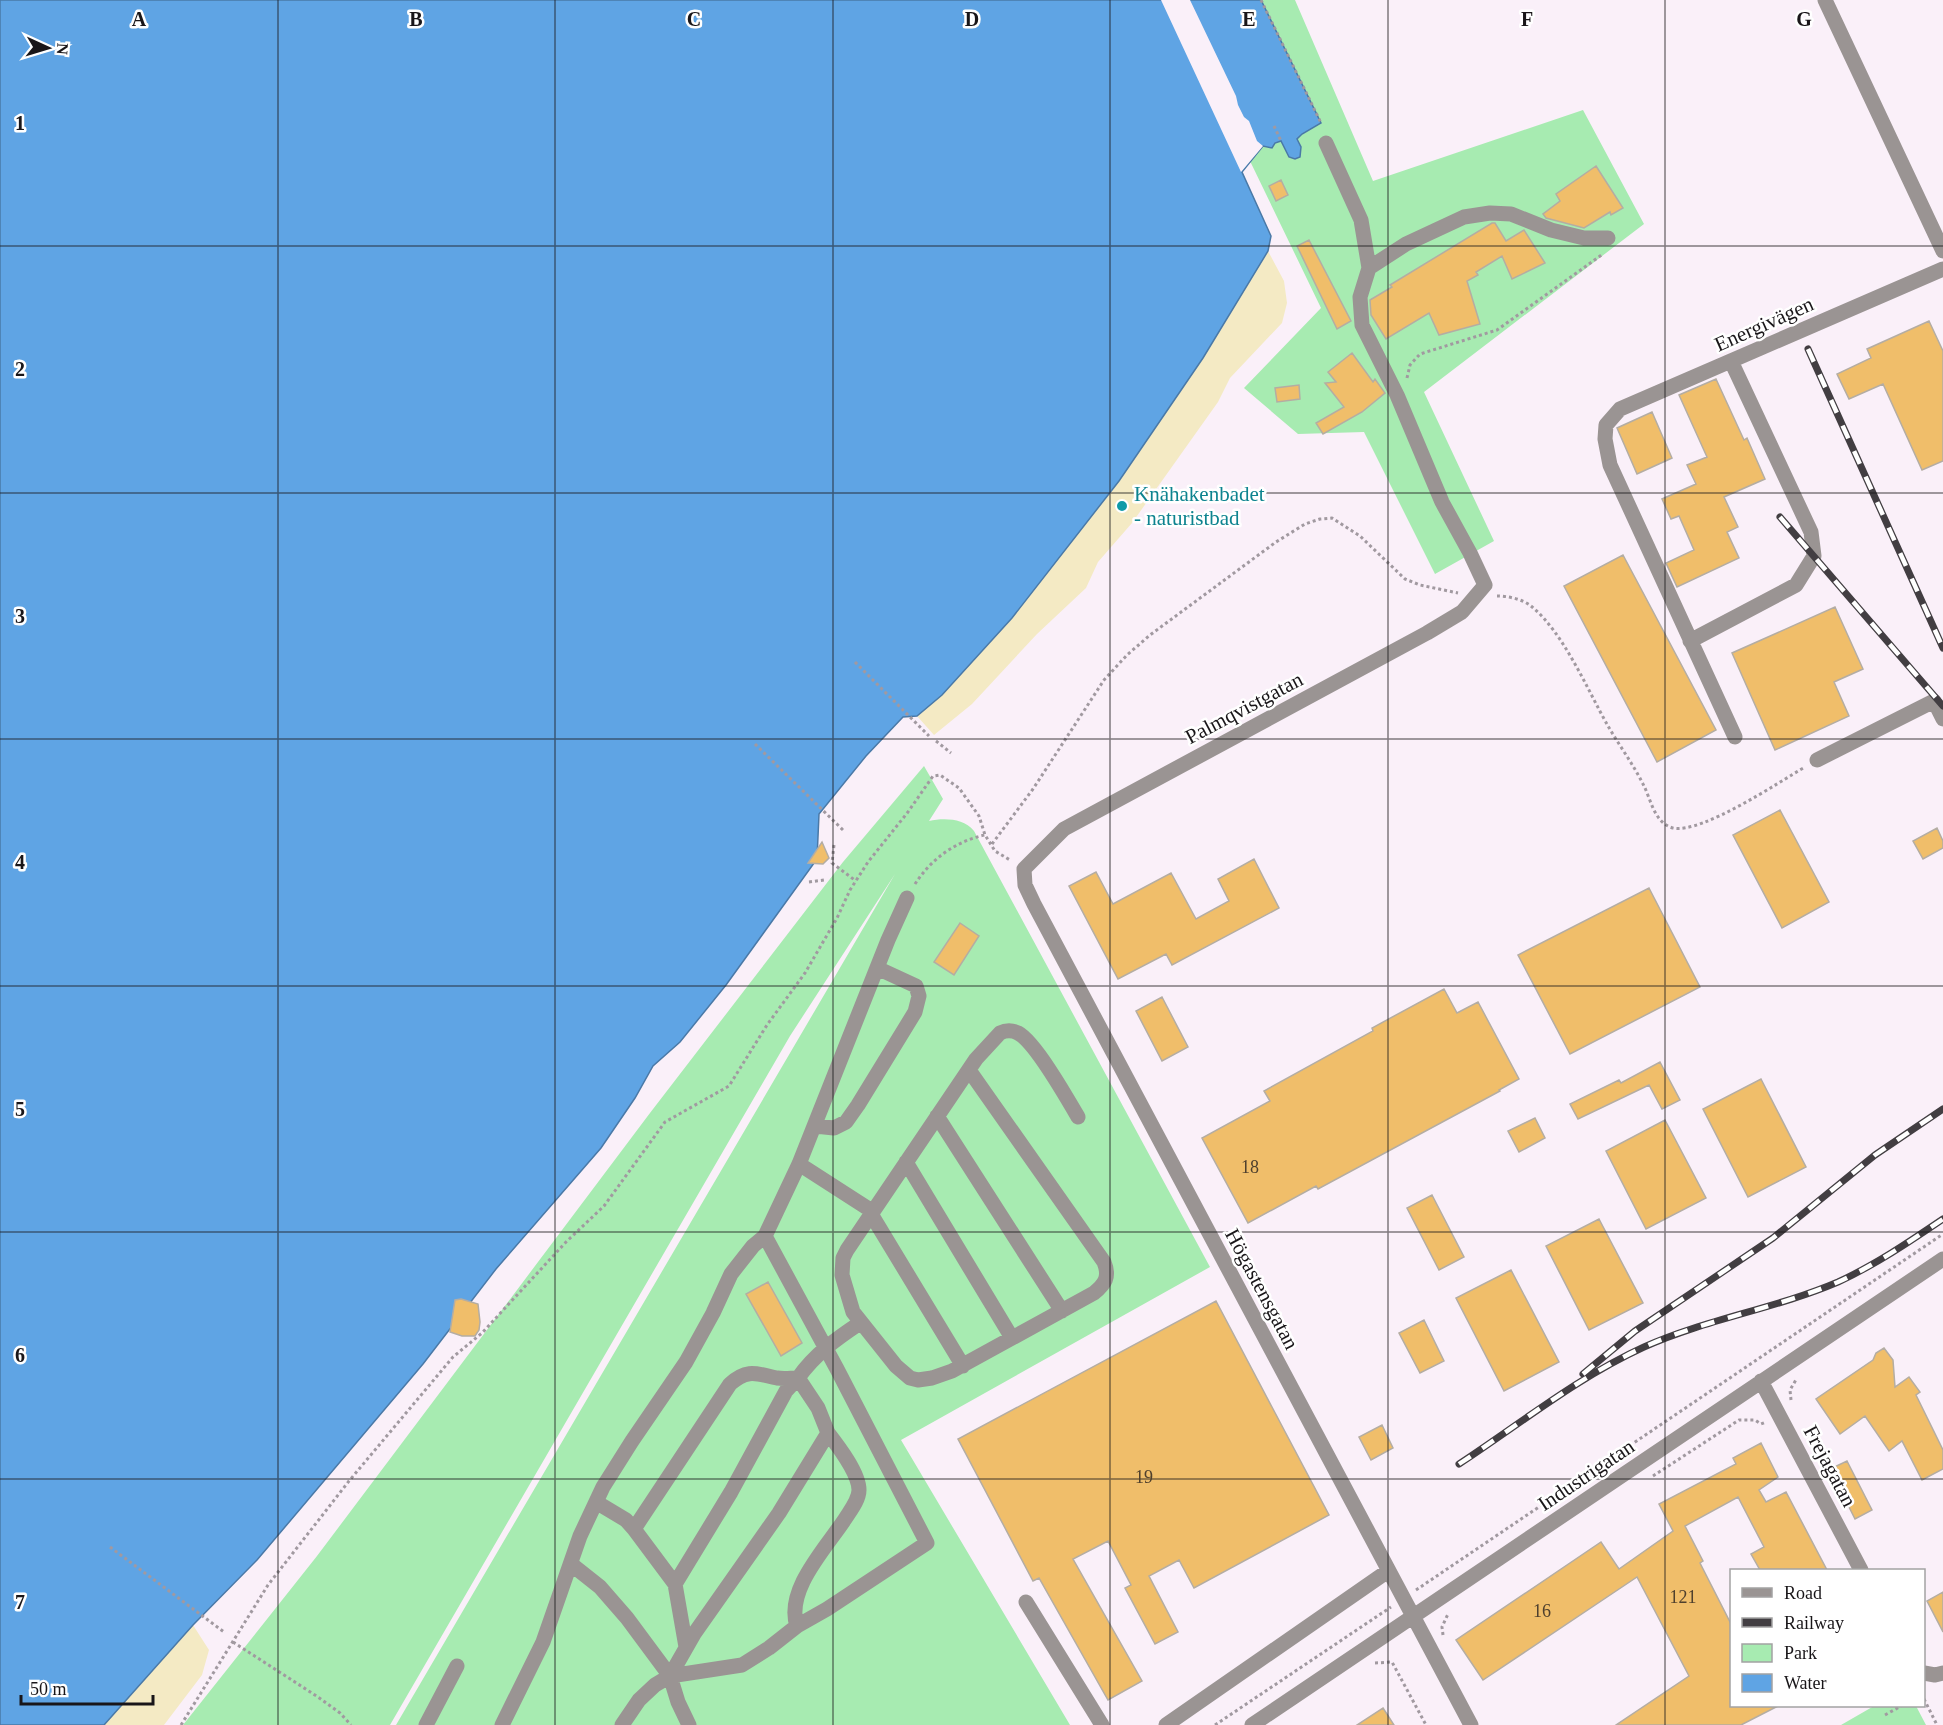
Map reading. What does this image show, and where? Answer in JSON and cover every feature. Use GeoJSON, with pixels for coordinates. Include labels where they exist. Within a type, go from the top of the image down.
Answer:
{"type":"FeatureCollection","features":[{"type":"Feature","properties":{"kind":"street"},"geometry":{"type":"LineString","coordinates":[[1825,0],[1943,251]]}},
{"type":"Feature","properties":{"kind":"street"},"geometry":{"type":"LineString","coordinates":[[1326,143],[1361,220],[1369,268],[1360,297],[1362,326],[1402,406],[1442,502],[1470,553],[1481,590]]}},
{"type":"Feature","properties":{"kind":"street"},"geometry":{"type":"LineString","coordinates":[[1369,268],[1406,244],[1464,217],[1490,213],[1511,214],[1551,230],[1584,238],[1608,238]]}},
{"type":"Feature","properties":{"kind":"street","name":"Energivägen"},"geometry":{"type":"LineString","coordinates":[[1690,641],[1610,465],[1605,439],[1606,425],[1620,409],[1943,268]]}},
{"type":"Feature","properties":{"kind":"street"},"geometry":{"type":"LineString","coordinates":[[1731,361],[1811,532],[1814,556],[1796,585],[1690,641],[1734,737]]}},
{"type":"Feature","properties":{"kind":"street","name":"Palmqvistgatan"},"geometry":{"type":"LineString","coordinates":[[1024,869],[1064,829],[1427,633],[1462,612],[1481,590]]}},
{"type":"Feature","properties":{"kind":"street"},"geometry":{"type":"LineString","coordinates":[[1817,760],[1934,701],[1943,719]]}},
{"type":"Feature","properties":{"kind":"street","name":"Högastensgatan"},"geometry":{"type":"LineString","coordinates":[[1024,869],[1025,885],[1034,904],[1471,1725]]}},
{"type":"Feature","properties":{"kind":"street"},"geometry":{"type":"LineString","coordinates":[[502,1725],[543,1642],[596,1502],[632,1441],[686,1362],[731,1274],[753,1246],[765,1236],[815,1126],[907,898]]}},
{"type":"Feature","properties":{"kind":"street"},"geometry":{"type":"LineString","coordinates":[[815,1126],[834,1128],[846,1122],[915,1012],[920,996],[916,986],[877,968]]}},
{"type":"Feature","properties":{"kind":"street"},"geometry":{"type":"LineString","coordinates":[[969,1070],[1106,1266],[1107,1279],[1101,1288],[963,1365],[932,1378],[918,1380],[910,1378],[896,1366],[853,1312],[843,1285],[842,1266],[847,1250],[976,1059],[1000,1033],[1015,1031],[1026,1039],[1078,1117]]}},
{"type":"Feature","properties":{"kind":"street"},"geometry":{"type":"LineString","coordinates":[[937,1116],[1062,1311]]}},
{"type":"Feature","properties":{"kind":"street"},"geometry":{"type":"LineString","coordinates":[[906,1162],[1012,1338]]}},
{"type":"Feature","properties":{"kind":"street"},"geometry":{"type":"LineString","coordinates":[[799,1164],[872,1212],[963,1365]]}},
{"type":"Feature","properties":{"kind":"street"},"geometry":{"type":"LineString","coordinates":[[622,1725],[639,1700],[655,1685],[670,1676],[742,1665],[797,1626],[827,1609],[927,1543],[765,1236]]}},
{"type":"Feature","properties":{"kind":"street","name":"Industrigatan"},"geometry":{"type":"LineString","coordinates":[[1252,1725],[1943,1259]]}},
{"type":"Feature","properties":{"kind":"street"},"geometry":{"type":"LineString","coordinates":[[675,1584],[731,1492],[786,1391],[810,1361],[825,1347],[860,1323]]}},
{"type":"Feature","properties":{"kind":"street"},"geometry":{"type":"LineString","coordinates":[[634,1529],[730,1384],[740,1375],[753,1373],[777,1378],[798,1378]]}},
{"type":"Feature","properties":{"kind":"street"},"geometry":{"type":"LineString","coordinates":[[797,1626],[795,1603],[801,1583],[847,1515],[859,1490],[851,1468],[828,1433],[818,1408],[798,1378]]}},
{"type":"Feature","properties":{"kind":"street","name":"Frejagatan"},"geometry":{"type":"LineString","coordinates":[[1761,1381],[1860,1569]]}},
{"type":"Feature","properties":{"kind":"street"},"geometry":{"type":"LineString","coordinates":[[670,1676],[686,1647],[779,1513],[828,1433]]}},
{"type":"Feature","properties":{"kind":"street"},"geometry":{"type":"LineString","coordinates":[[596,1502],[626,1520],[675,1584],[686,1647]]}},
{"type":"Feature","properties":{"kind":"street"},"geometry":{"type":"LineString","coordinates":[[571,1564],[600,1587],[627,1618],[670,1676],[678,1702],[689,1725]]}},
{"type":"Feature","properties":{"kind":"street"},"geometry":{"type":"LineString","coordinates":[[1166,1725],[1388,1571]]}},
{"type":"Feature","properties":{"kind":"street"},"geometry":{"type":"LineString","coordinates":[[1026,1602],[1102,1725]]}},
{"type":"Feature","properties":{"kind":"street"},"geometry":{"type":"LineString","coordinates":[[426,1725],[457,1666]]}},
{"type":"Feature","properties":{"kind":"street"},"geometry":{"type":"LineString","coordinates":[[1925,1673],[1935,1675],[1943,1673]]}},
{"type":"Feature","properties":{"kind":"path"},"geometry":{"type":"LineString","coordinates":[[1261,0],[1321,123]]}},
{"type":"Feature","properties":{"kind":"path"},"geometry":{"type":"LineString","coordinates":[[1274,126],[1281,141]]}},
{"type":"Feature","properties":{"kind":"path"},"geometry":{"type":"LineString","coordinates":[[1402,406],[1410,365],[1420,354],[1497,330],[1594,262],[1611,247],[1611,241],[1608,238]]}},
{"type":"Feature","properties":{"kind":"path"},"geometry":{"type":"LineString","coordinates":[[991,845],[1032,789],[1104,680],[1127,655],[1150,635],[1276,542],[1320,519],[1332,518],[1344,524],[1360,536],[1405,579],[1420,585],[1481,590],[1509,596],[1530,604],[1542,616],[1565,648],[1643,784],[1659,819],[1665,824],[1675,828],[1704,822],[1732,809],[1817,760]]}},
{"type":"Feature","properties":{"kind":"path"},"geometry":{"type":"LineString","coordinates":[[855,662],[929,736]]}},
{"type":"Feature","properties":{"kind":"path"},"geometry":{"type":"LineString","coordinates":[[936,741],[951,753]]}},
{"type":"Feature","properties":{"kind":"path"},"geometry":{"type":"LineString","coordinates":[[755,744],[844,831]]}},
{"type":"Feature","properties":{"kind":"path"},"geometry":{"type":"LineString","coordinates":[[181,1725],[268,1585],[349,1481],[453,1357],[482,1333],[566,1242],[604,1206],[664,1122],[729,1086],[766,1025],[805,973],[868,862],[933,777],[940,775],[959,788],[979,816],[985,835],[995,851],[1024,869]]}},
{"type":"Feature","properties":{"kind":"path"},"geometry":{"type":"LineString","coordinates":[[907,898],[933,861],[949,849],[972,838],[985,835]]}},
{"type":"Feature","properties":{"kind":"path"},"geometry":{"type":"LineString","coordinates":[[834,846],[832,863],[856,881]]}},
{"type":"Feature","properties":{"kind":"path"},"geometry":{"type":"LineString","coordinates":[[809,882],[824,880]]}},
{"type":"Feature","properties":{"kind":"path"},"geometry":{"type":"LineString","coordinates":[[1215,1725],[1943,1233]]}},
{"type":"Feature","properties":{"kind":"path"},"geometry":{"type":"LineString","coordinates":[[1644,1482],[1739,1420],[1755,1420],[1761,1424],[1793,1408],[1790,1390],[1799,1377]]}},
{"type":"Feature","properties":{"kind":"path"},"geometry":{"type":"LineString","coordinates":[[110,1547],[224,1632]]}},
{"type":"Feature","properties":{"kind":"path"},"geometry":{"type":"LineString","coordinates":[[1444,1642],[1442,1627],[1451,1611]]}},
{"type":"Feature","properties":{"kind":"path"},"geometry":{"type":"LineString","coordinates":[[233,1642],[318,1697],[340,1713],[351,1725]]}},
{"type":"Feature","properties":{"kind":"path"},"geometry":{"type":"LineString","coordinates":[[1374,1663],[1392,1662],[1426,1725]]}},
{"type":"Feature","properties":{"kind":"path"},"geometry":{"type":"LineString","coordinates":[[1925,1703],[1936,1725]]}},
{"type":"Feature","properties":{"kind":"path"},"geometry":{"type":"LineString","coordinates":[[1884,1715],[1898,1707]]}},
{"type":"Feature","properties":{"kind":"green space"},"geometry":{"type":"Polygon","coordinates":[[[1261,0],[1295,0],[1373,181],[1583,110],[1644,224],[1424,392],[1494,541],[1435,574],[1364,432],[1298,434],[1244,388],[1321,308],[1250,161],[1263,146],[1281,141],[1295,159],[1299,157],[1301,147],[1297,139],[1302,134],[1283,44],[1261,0]]]}},
{"type":"Feature","properties":{"kind":"green space"},"geometry":{"type":"Polygon","coordinates":[[[924,766],[943,799],[929,821],[941,819],[959,821],[974,831],[1210,1267],[901,1440],[1070,1725],[396,1725],[895,874],[790,1036],[390,1725],[183,1725],[317,1556],[650,1113],[843,862],[924,766]]]}},
{"type":"Feature","properties":{"kind":"green space"},"geometry":{"type":"Polygon","coordinates":[[[1872,1707],[1917,1707],[1926,1725],[1841,1725],[1872,1707]]]}},
{"type":"Feature","properties":{"kind":"sand","name":"Knähakenbadet - naturistbad"},"geometry":{"type":"Polygon","coordinates":[[[1268,251],[1284,281],[1287,303],[1282,323],[1230,378],[1218,402],[1132,523],[1098,562],[1086,588],[1037,634],[972,704],[934,735],[917,716],[942,695],[1204,356],[1268,251]]]}},
{"type":"Feature","properties":{"kind":"sand"},"geometry":{"type":"Polygon","coordinates":[[[193,1625],[209,1650],[202,1675],[164,1725],[104,1725],[193,1625]]]}},
{"type":"Feature","properties":{"kind":"water"},"geometry":{"type":"Polygon","coordinates":[[[0,0],[1261,0],[1321,123],[1297,139],[1301,147],[1300,157],[1295,159],[1289,157],[1281,141],[1275,143],[1272,148],[1263,146],[1242,172],[1271,236],[1268,251],[1203,358],[1119,481],[1012,618],[942,695],[917,716],[903,717],[866,756],[819,814],[817,859],[726,985],[680,1042],[653,1066],[635,1098],[601,1148],[496,1269],[423,1364],[257,1560],[193,1625],[104,1725],[0,1725],[0,0]]]}},
{"type":"Feature","properties":{"kind":"pier"},"geometry":{"type":"Polygon","coordinates":[[[1161,0],[1190,0],[1244,117],[1249,121],[1257,141],[1263,146],[1241,172],[1161,0]]]}},
{"type":"Feature","properties":{"kind":"building"},"geometry":{"type":"Polygon","coordinates":[[[1596,166],[1623,208],[1611,215],[1610,212],[1584,228],[1546,218],[1543,214],[1560,201],[1556,194],[1596,166]]]}},
{"type":"Feature","properties":{"kind":"building"},"geometry":{"type":"Polygon","coordinates":[[[1281,180],[1288,195],[1276,201],[1269,186],[1281,180]]]}},
{"type":"Feature","properties":{"kind":"building"},"geometry":{"type":"Polygon","coordinates":[[[1495,223],[1506,241],[1524,230],[1545,263],[1512,279],[1502,256],[1476,272],[1478,275],[1467,281],[1480,324],[1439,335],[1429,313],[1386,339],[1371,315],[1370,300],[1392,287],[1390,285],[1495,223]]]}},
{"type":"Feature","properties":{"kind":"building"},"geometry":{"type":"Polygon","coordinates":[[[1309,240],[1351,321],[1337,329],[1297,246],[1309,240]]]}},
{"type":"Feature","properties":{"kind":"building"},"geometry":{"type":"Polygon","coordinates":[[[1929,321],[1943,351],[1943,461],[1922,470],[1883,384],[1849,399],[1837,374],[1871,358],[1867,349],[1929,321]]]}},
{"type":"Feature","properties":{"kind":"building"},"geometry":{"type":"Polygon","coordinates":[[[1352,353],[1373,382],[1375,379],[1385,393],[1362,412],[1323,434],[1316,423],[1344,407],[1325,383],[1336,382],[1328,372],[1352,353]]]}},
{"type":"Feature","properties":{"kind":"building"},"geometry":{"type":"Polygon","coordinates":[[[1716,379],[1744,440],[1747,438],[1765,479],[1724,497],[1738,527],[1727,532],[1739,558],[1677,587],[1666,563],[1694,550],[1679,516],[1671,519],[1662,499],[1696,484],[1687,465],[1707,457],[1679,395],[1716,379]]]}},
{"type":"Feature","properties":{"kind":"building"},"geometry":{"type":"Polygon","coordinates":[[[1299,385],[1300,399],[1277,402],[1275,388],[1299,385]]]}},
{"type":"Feature","properties":{"kind":"building"},"geometry":{"type":"Polygon","coordinates":[[[1652,412],[1672,458],[1637,474],[1617,428],[1652,412]]]}},
{"type":"Feature","properties":{"kind":"building"},"geometry":{"type":"Polygon","coordinates":[[[1623,555],[1716,730],[1657,762],[1564,586],[1623,555]]]}},
{"type":"Feature","properties":{"kind":"building"},"geometry":{"type":"Polygon","coordinates":[[[1835,607],[1863,669],[1834,682],[1849,716],[1775,750],[1732,653],[1835,607]]]}},
{"type":"Feature","properties":{"kind":"building"},"geometry":{"type":"Polygon","coordinates":[[[1780,810],[1829,902],[1782,928],[1733,835],[1780,810]]]}},
{"type":"Feature","properties":{"kind":"building"},"geometry":{"type":"Polygon","coordinates":[[[1937,828],[1943,841],[1943,848],[1923,859],[1913,841],[1937,828]]]}},
{"type":"Feature","properties":{"kind":"building"},"geometry":{"type":"Polygon","coordinates":[[[822,842],[829,858],[823,864],[808,863],[822,842]]]}},
{"type":"Feature","properties":{"kind":"building"},"geometry":{"type":"Polygon","coordinates":[[[1254,859],[1279,908],[1172,965],[1166,954],[1118,979],[1069,886],[1096,872],[1113,904],[1171,873],[1196,919],[1229,901],[1218,879],[1254,859]]]}},
{"type":"Feature","properties":{"kind":"building"},"geometry":{"type":"Polygon","coordinates":[[[1649,888],[1700,987],[1570,1054],[1518,955],[1649,888]]]}},
{"type":"Feature","properties":{"kind":"building"},"geometry":{"type":"Polygon","coordinates":[[[960,923],[979,936],[954,975],[934,962],[960,923]]]}},
{"type":"Feature","properties":{"kind":"building"},"geometry":{"type":"Polygon","coordinates":[[[1444,989],[1457,1013],[1478,1002],[1519,1079],[1318,1189],[1316,1186],[1248,1223],[1202,1138],[1270,1101],[1264,1091],[1444,989]]]}},
{"type":"Feature","properties":{"kind":"building"},"geometry":{"type":"Polygon","coordinates":[[[1162,997],[1188,1047],[1162,1061],[1136,1011],[1162,997]]]}},
{"type":"Feature","properties":{"kind":"building"},"geometry":{"type":"Polygon","coordinates":[[[1660,1062],[1680,1100],[1662,1109],[1649,1085],[1578,1119],[1570,1104],[1619,1080],[1621,1083],[1660,1062]]]}},
{"type":"Feature","properties":{"kind":"building"},"geometry":{"type":"Polygon","coordinates":[[[1761,1079],[1806,1167],[1748,1197],[1703,1109],[1761,1079]]]}},
{"type":"Feature","properties":{"kind":"building"},"geometry":{"type":"Polygon","coordinates":[[[1535,1118],[1545,1138],[1519,1152],[1508,1131],[1535,1118]]]}},
{"type":"Feature","properties":{"kind":"building"},"geometry":{"type":"Polygon","coordinates":[[[1665,1120],[1706,1198],[1646,1229],[1606,1151],[1665,1120]]]}},
{"type":"Feature","properties":{"kind":"building"},"geometry":{"type":"Polygon","coordinates":[[[1432,1195],[1464,1257],[1439,1270],[1407,1208],[1432,1195]]]}},
{"type":"Feature","properties":{"kind":"building"},"geometry":{"type":"Polygon","coordinates":[[[1599,1219],[1643,1303],[1589,1330],[1546,1246],[1599,1219]]]}},
{"type":"Feature","properties":{"kind":"building"},"geometry":{"type":"Polygon","coordinates":[[[1511,1270],[1559,1362],[1504,1391],[1456,1298],[1511,1270]]]}},
{"type":"Feature","properties":{"kind":"building"},"geometry":{"type":"Polygon","coordinates":[[[768,1282],[802,1343],[781,1356],[746,1294],[768,1282]]]}},
{"type":"Feature","properties":{"kind":"building"},"geometry":{"type":"Polygon","coordinates":[[[461,1299],[478,1304],[480,1322],[475,1336],[462,1336],[450,1332],[455,1300],[461,1299]]]}},
{"type":"Feature","properties":{"kind":"building"},"geometry":{"type":"Polygon","coordinates":[[[1216,1301],[1329,1515],[1194,1588],[1179,1560],[1149,1576],[1178,1632],[1155,1644],[1125,1588],[1131,1585],[1108,1541],[1073,1559],[1142,1681],[1108,1700],[1039,1578],[1033,1581],[958,1439],[1216,1301]]]}},
{"type":"Feature","properties":{"kind":"building"},"geometry":{"type":"Polygon","coordinates":[[[1424,1320],[1444,1361],[1420,1373],[1399,1333],[1424,1320]]]}},
{"type":"Feature","properties":{"kind":"building"},"geometry":{"type":"Polygon","coordinates":[[[1884,1348],[1893,1360],[1895,1387],[1909,1377],[1920,1392],[1916,1395],[1943,1450],[1943,1469],[1922,1480],[1902,1441],[1889,1451],[1865,1416],[1840,1434],[1816,1399],[1873,1360],[1876,1353],[1884,1348]]]}},
{"type":"Feature","properties":{"kind":"building"},"geometry":{"type":"Polygon","coordinates":[[[1382,1425],[1393,1448],[1371,1460],[1359,1437],[1382,1425]]]}},
{"type":"Feature","properties":{"kind":"building"},"geometry":{"type":"Polygon","coordinates":[[[1761,1443],[1778,1477],[1759,1490],[1766,1502],[1786,1492],[1826,1569],[1759,1569],[1751,1554],[1764,1547],[1738,1497],[1685,1526],[1703,1561],[1700,1563],[1730,1622],[1730,1707],[1776,1707],[1741,1725],[1616,1725],[1689,1676],[1637,1577],[1483,1680],[1456,1640],[1601,1542],[1619,1569],[1673,1531],[1659,1504],[1736,1464],[1733,1458],[1761,1443]]]}},
{"type":"Feature","properties":{"kind":"building"},"geometry":{"type":"Polygon","coordinates":[[[1847,1461],[1872,1510],[1855,1519],[1830,1469],[1847,1461]]]}},
{"type":"Feature","properties":{"kind":"building"},"geometry":{"type":"Polygon","coordinates":[[[1943,1592],[1943,1632],[1927,1601],[1943,1592]]]}},
{"type":"Feature","properties":{"kind":"building"},"geometry":{"type":"Polygon","coordinates":[[[1383,1708],[1394,1725],[1357,1725],[1383,1708]]]}},
{"type":"Feature","properties":{"kind":"railway"},"geometry":{"type":"LineString","coordinates":[[1808,349],[1943,648]]}},
{"type":"Feature","properties":{"kind":"railway"},"geometry":{"type":"LineString","coordinates":[[1780,517],[1943,706]]}},
{"type":"Feature","properties":{"kind":"railway"},"geometry":{"type":"LineString","coordinates":[[1583,1374],[1635,1331],[1773,1238],[1875,1155],[1943,1109]]}},
{"type":"Feature","properties":{"kind":"railway"},"geometry":{"type":"LineString","coordinates":[[1459,1464],[1573,1387],[1620,1359],[1668,1337],[1790,1300],[1838,1282],[1879,1261],[1943,1219]]}},
{"type":"Feature","properties":{"kind":"place","name":"Knähakenbadet - naturistbad"},"geometry":{"type":"Point","coordinates":[1122,506]}}]}
